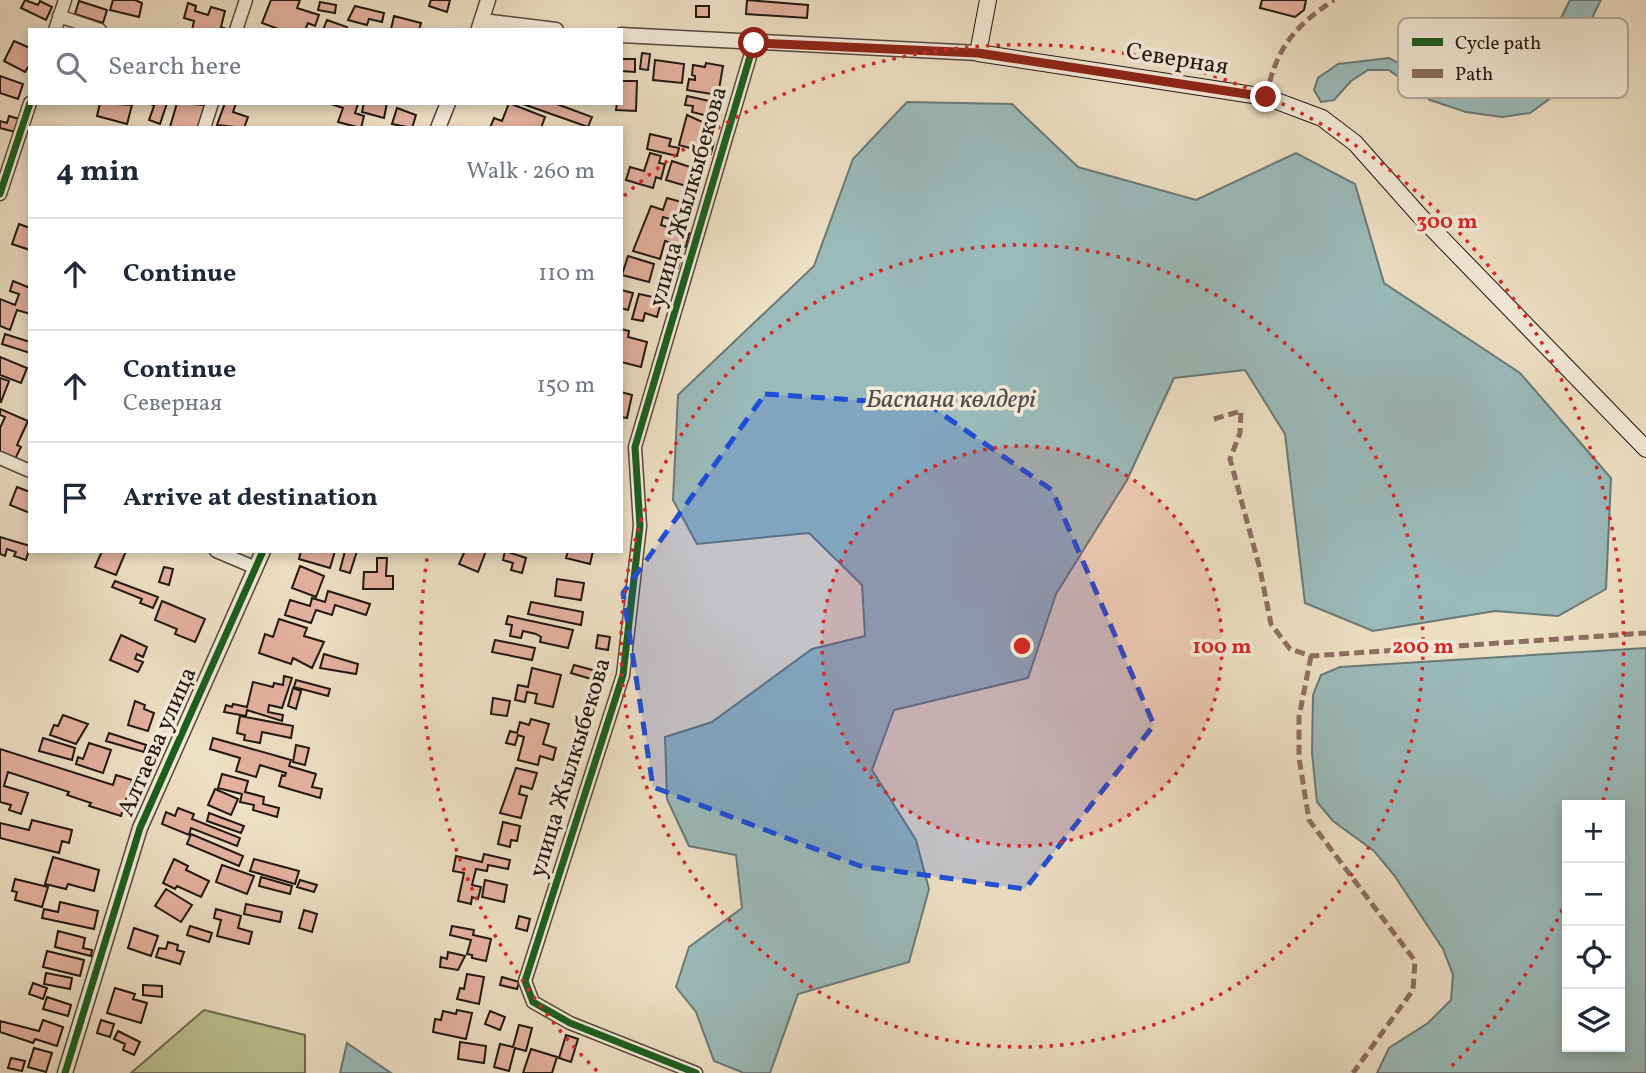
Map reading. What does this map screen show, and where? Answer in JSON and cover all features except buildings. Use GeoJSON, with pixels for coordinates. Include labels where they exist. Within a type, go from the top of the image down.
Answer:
{"type":"FeatureCollection","features":[{"type":"Feature","properties":{"kind":"main road"},"geometry":{"type":"LineString","coordinates":[[978,53],[988,0]]}},
{"type":"Feature","properties":{"kind":"main road","name":"Северная"},"geometry":{"type":"LineString","coordinates":[[978,53],[1266,97],[1322,118],[1355,143],[1419,215],[1646,449]]}},
{"type":"Feature","properties":{"kind":"street"},"geometry":{"type":"LineString","coordinates":[[56,28],[65,0]]}},
{"type":"Feature","properties":{"kind":"street"},"geometry":{"type":"LineString","coordinates":[[237,28],[246,0]]}},
{"type":"Feature","properties":{"kind":"street"},"geometry":{"type":"LineString","coordinates":[[488,0],[480,26],[518,28]]}},
{"type":"Feature","properties":{"kind":"street"},"geometry":{"type":"LineString","coordinates":[[59,16],[94,28]]}},
{"type":"Feature","properties":{"kind":"street"},"geometry":{"type":"LineString","coordinates":[[623,35],[978,53]]}},
{"type":"Feature","properties":{"kind":"street","name":"улица Жылкыбекова"},"geometry":{"type":"LineString","coordinates":[[696,1073],[570,1023],[533,1002],[525,981],[623,675],[640,526],[635,447],[754,43]]}},
{"type":"Feature","properties":{"kind":"street"},"geometry":{"type":"LineString","coordinates":[[0,194],[29,105]]}},
{"type":"Feature","properties":{"kind":"street"},"geometry":{"type":"LineString","coordinates":[[205,126],[211,105]]}},
{"type":"Feature","properties":{"kind":"street"},"geometry":{"type":"LineString","coordinates":[[439,126],[447,105]]}},
{"type":"Feature","properties":{"kind":"street"},"geometry":{"type":"LineString","coordinates":[[0,458],[28,470]]}},
{"type":"Feature","properties":{"kind":"street"},"geometry":{"type":"LineString","coordinates":[[221,553],[256,568]]}},
{"type":"Feature","properties":{"kind":"street","name":"Алтаева улица"},"geometry":{"type":"LineString","coordinates":[[65,1073],[140,828],[262,553]]}},
{"type":"Feature","properties":{"kind":"highlighted area"},"geometry":{"type":"Polygon","coordinates":[[[765,394],[929,405],[1052,490],[1154,725],[1025,889],[860,866],[653,787],[623,593],[765,394]]]}},
{"type":"Feature","properties":{"kind":"green space"},"geometry":{"type":"Polygon","coordinates":[[[204,1010],[305,1035],[305,1073],[131,1073],[204,1010]]]}},
{"type":"Feature","properties":{"kind":"water"},"geometry":{"type":"Polygon","coordinates":[[[1570,0],[1601,0],[1592,18],[1561,18],[1570,0]]]}},
{"type":"Feature","properties":{"kind":"water"},"geometry":{"type":"Polygon","coordinates":[[[1389,58],[1398,63],[1398,77],[1389,70],[1368,70],[1351,81],[1334,100],[1321,102],[1314,90],[1318,78],[1338,64],[1389,58]]]}},
{"type":"Feature","properties":{"kind":"water"},"geometry":{"type":"Polygon","coordinates":[[[1427,98],[1551,98],[1530,113],[1502,117],[1466,112],[1427,98]]]}},
{"type":"Feature","properties":{"kind":"water","name":"Баспана көлдері"},"geometry":{"type":"Polygon","coordinates":[[[907,102],[1012,104],[1078,167],[1196,200],[1296,153],[1355,184],[1384,283],[1520,373],[1611,478],[1606,589],[1558,616],[1495,611],[1373,631],[1305,603],[1285,434],[1245,370],[1174,378],[1127,480],[1056,594],[1028,678],[894,710],[872,770],[916,840],[929,889],[909,962],[798,994],[770,1073],[744,1073],[714,1061],[696,1012],[676,987],[689,947],[742,908],[736,855],[689,846],[667,799],[665,737],[712,722],[812,649],[865,636],[862,585],[809,533],[697,544],[673,500],[678,395],[814,266],[853,159],[907,102]]]}},
{"type":"Feature","properties":{"kind":"water"},"geometry":{"type":"Polygon","coordinates":[[[1646,648],[1646,1073],[1377,1073],[1389,1048],[1428,1023],[1451,1000],[1453,975],[1443,949],[1394,875],[1374,851],[1333,821],[1317,802],[1312,753],[1313,695],[1321,675],[1340,667],[1646,648]]]}},
{"type":"Feature","properties":{"kind":"water"},"geometry":{"type":"Polygon","coordinates":[[[347,1043],[391,1073],[340,1073],[347,1043]]]}},
{"type":"Feature","properties":{"kind":"marked path"},"geometry":{"type":"LineString","coordinates":[[1266,97],[1275,65],[1288,41],[1307,20],[1334,0]]}},
{"type":"Feature","properties":{"kind":"marked path"},"geometry":{"type":"LineString","coordinates":[[1214,419],[1241,411],[1240,433],[1230,459],[1260,569],[1271,624],[1290,649],[1311,656],[1646,633]]}},
{"type":"Feature","properties":{"kind":"marked path"},"geometry":{"type":"LineString","coordinates":[[1311,656],[1299,717],[1299,758],[1309,820],[1415,961],[1413,990],[1353,1073]]}},
{"type":"Feature","properties":{"kind":"cycle path"},"geometry":{"type":"LineString","coordinates":[[696,1073],[570,1023],[533,1002],[525,981],[623,675],[640,526],[635,447],[754,43]]}},
{"type":"Feature","properties":{"kind":"cycle path"},"geometry":{"type":"LineString","coordinates":[[0,194],[29,105]]}},
{"type":"Feature","properties":{"kind":"cycle path"},"geometry":{"type":"LineString","coordinates":[[65,1073],[140,828],[262,553]]}},
{"type":"Feature","properties":{"kind":"route"},"geometry":{"type":"LineString","coordinates":[[754,43],[978,53],[1266,97]]}}]}
